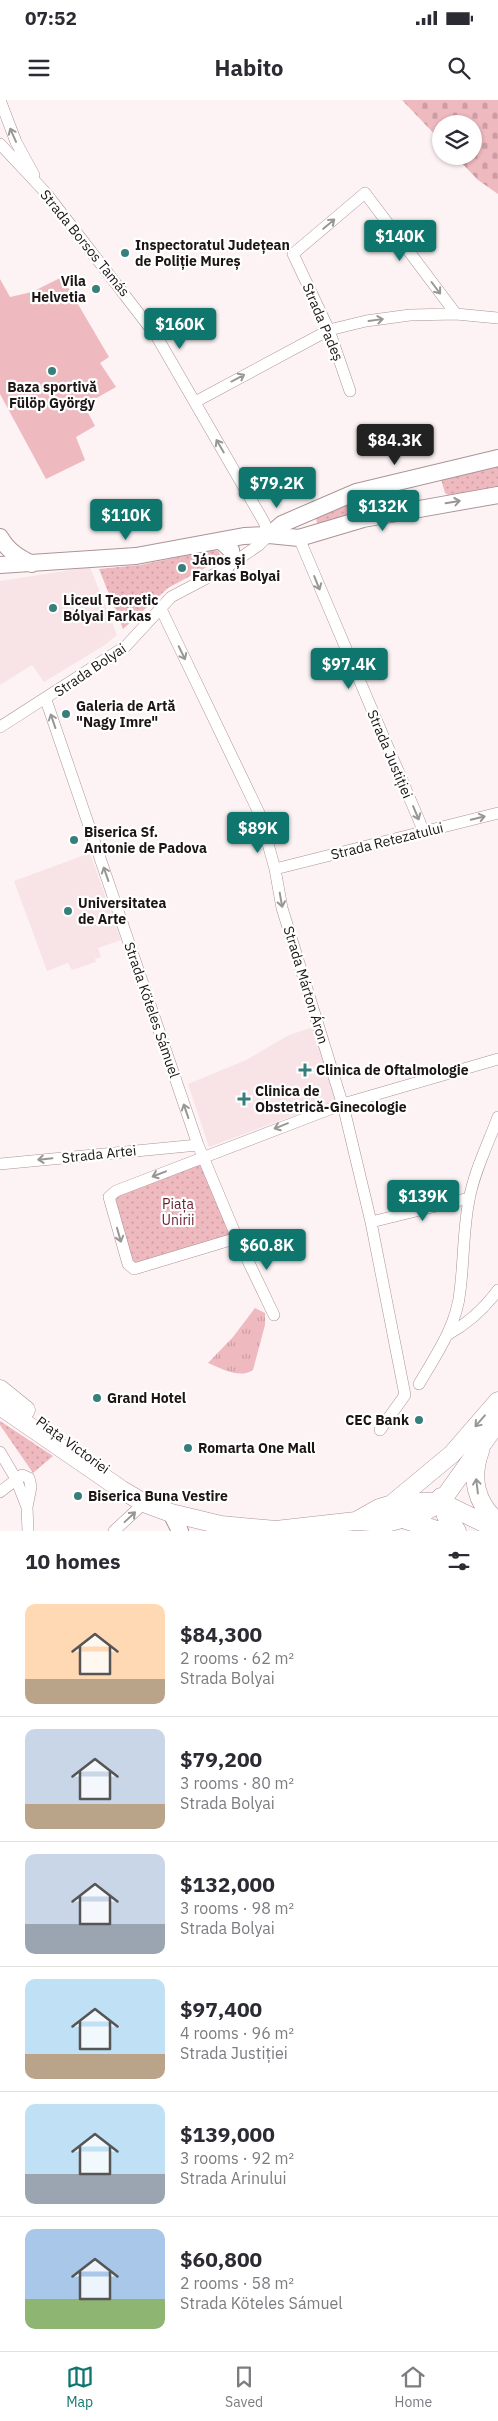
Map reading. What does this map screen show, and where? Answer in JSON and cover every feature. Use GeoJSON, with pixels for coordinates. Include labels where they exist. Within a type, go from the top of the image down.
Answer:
{"type":"FeatureCollection","features":[{"type":"Feature","properties":{"kind":"main road","name":"Piața Victoriei"},"geometry":{"type":"LineString","coordinates":[[0,1389],[126,1483],[144,1503]]}},
{"type":"Feature","properties":{"kind":"main road"},"geometry":{"type":"LineString","coordinates":[[392,1504],[435,1471],[498,1401]]}},
{"type":"Feature","properties":{"kind":"main road","name":"Piața Victoriei"},"geometry":{"type":"LineString","coordinates":[[0,1406],[122,1490],[144,1503],[171,1513],[221,1525],[276,1530],[386,1523],[422,1514],[441,1502]]}},
{"type":"Feature","properties":{"kind":"main road"},"geometry":{"type":"LineString","coordinates":[[441,1502],[498,1422]]}},
{"type":"Feature","properties":{"kind":"main road"},"geometry":{"type":"LineString","coordinates":[[457,1531],[446,1516],[441,1502],[442,1482],[463,1442]]}},
{"type":"Feature","properties":{"kind":"main road"},"geometry":{"type":"LineString","coordinates":[[483,1444],[476,1468],[476,1491],[488,1514],[498,1522]]}},
{"type":"Feature","properties":{"kind":"main road","name":"Piața Victoriei"},"geometry":{"type":"LineString","coordinates":[[351,1526],[379,1508],[392,1504],[441,1502]]}},
{"type":"Feature","properties":{"kind":"main road"},"geometry":{"type":"LineString","coordinates":[[441,1502],[498,1530]]}},
{"type":"Feature","properties":{"kind":"main road"},"geometry":{"type":"LineString","coordinates":[[402,1518],[440,1531]]}},
{"type":"Feature","properties":{"kind":"street"},"geometry":{"type":"LineString","coordinates":[[0,100],[16,142],[46,193]]}},
{"type":"Feature","properties":{"kind":"street","name":"Strada Borsos Tamás"},"geometry":{"type":"LineString","coordinates":[[0,144],[46,193],[158,336],[269,535]]}},
{"type":"Feature","properties":{"kind":"street","name":"Strada Padeș"},"geometry":{"type":"LineString","coordinates":[[350,391],[329,330],[293,254],[364,193],[456,314]]}},
{"type":"Feature","properties":{"kind":"street"},"geometry":{"type":"LineString","coordinates":[[195,402],[329,330],[366,321],[410,315],[456,314],[498,318]]}},
{"type":"Feature","properties":{"kind":"street","name":"Strada Bolyai"},"geometry":{"type":"LineString","coordinates":[[0,727],[46,700],[126,646],[171,597],[224,569],[259,545],[282,524],[356,492],[461,465],[498,458]]}},
{"type":"Feature","properties":{"kind":"street"},"geometry":{"type":"LineString","coordinates":[[0,565],[136,556],[222,542],[244,536],[269,535],[300,538],[363,520],[498,495]]}},
{"type":"Feature","properties":{"kind":"street"},"geometry":{"type":"LineString","coordinates":[[300,538],[305,515]]}},
{"type":"Feature","properties":{"kind":"street"},"geometry":{"type":"LineString","coordinates":[[0,537],[5,546],[16,556],[32,564]]}},
{"type":"Feature","properties":{"kind":"street","name":"Strada Justiției"},"geometry":{"type":"LineString","coordinates":[[300,538],[424,832]]}},
{"type":"Feature","properties":{"kind":"street"},"geometry":{"type":"LineString","coordinates":[[222,542],[231,550],[232,557],[224,569]]}},
{"type":"Feature","properties":{"kind":"street","name":"Strada Márton Áron"},"geometry":{"type":"LineString","coordinates":[[161,609],[260,815],[275,869],[282,908],[343,1104],[371,1222],[405,1395],[380,1430]]}},
{"type":"Feature","properties":{"kind":"street","name":"Strada Köteles Sámuel"},"geometry":{"type":"LineString","coordinates":[[46,700],[202,1157],[237,1238],[274,1315]]}},
{"type":"Feature","properties":{"kind":"street","name":"Strada Retezatului"},"geometry":{"type":"LineString","coordinates":[[275,869],[498,813]]}},
{"type":"Feature","properties":{"kind":"street"},"geometry":{"type":"LineString","coordinates":[[237,1238],[137,1269],[128,1264],[109,1200],[110,1194],[343,1104],[498,1059]]}},
{"type":"Feature","properties":{"kind":"street"},"geometry":{"type":"LineString","coordinates":[[419,1384],[454,1319],[460,1292],[464,1229],[469,1198],[498,1117]]}},
{"type":"Feature","properties":{"kind":"street","name":"Strada Artei"},"geometry":{"type":"LineString","coordinates":[[0,1164],[198,1144]]}},
{"type":"Feature","properties":{"kind":"street"},"geometry":{"type":"LineString","coordinates":[[371,1222],[469,1198]]}},
{"type":"Feature","properties":{"kind":"street"},"geometry":{"type":"LineString","coordinates":[[447,1335],[461,1327],[489,1303],[498,1290]]}},
{"type":"Feature","properties":{"kind":"street"},"geometry":{"type":"LineString","coordinates":[[0,1452],[16,1479],[27,1507],[28,1531]]}},
{"type":"Feature","properties":{"kind":"street"},"geometry":{"type":"LineString","coordinates":[[0,1492],[16,1479]]}},
{"type":"Feature","properties":{"kind":"street"},"geometry":{"type":"LineString","coordinates":[[114,1531],[144,1503]]}},
{"type":"Feature","properties":{"kind":"street"},"geometry":{"type":"LineString","coordinates":[[171,1513],[180,1531]]}},
{"type":"Feature","properties":{"kind":"shaded area","name":"Liceul Teoretic Bólyai Farkas"},"geometry":{"type":"Polygon","coordinates":[[[90,567],[117,635],[105,645],[44,682],[32,665],[0,685],[0,581],[90,567]]]}},
{"type":"Feature","properties":{"kind":"shaded area","name":"Universitatea de Arte"},"geometry":{"type":"Polygon","coordinates":[[[90,853],[121,940],[98,948],[101,957],[95,959],[96,962],[72,970],[68,963],[47,971],[14,881],[90,853]]]}},
{"type":"Feature","properties":{"kind":"shaded area","name":"Clinica de Obstetrică-Ginecologie"},"geometry":{"type":"Polygon","coordinates":[[[314,1027],[336,1100],[209,1147],[188,1084],[246,1060],[289,1035],[314,1027]]]}},
{"type":"Feature","properties":{"kind":"green space"},"geometry":{"type":"Polygon","coordinates":[[[402,100],[498,100],[498,194],[478,180],[464,165],[482,165],[482,115],[432,115],[432,132],[402,100]]]}},
{"type":"Feature","properties":{"kind":"green space","name":"Baza sportivă Fülöp György"},"geometry":{"type":"Polygon","coordinates":[[[62,277],[109,357],[100,363],[116,387],[84,405],[95,426],[76,437],[85,460],[46,479],[0,394],[0,279],[10,297],[32,292],[62,277]]]}},
{"type":"Feature","properties":{"kind":"green space"},"geometry":{"type":"Polygon","coordinates":[[[498,464],[498,489],[448,495],[445,493],[441,479],[498,464]]]}},
{"type":"Feature","properties":{"kind":"green space"},"geometry":{"type":"Polygon","coordinates":[[[355,499],[360,501],[363,510],[361,514],[321,524],[317,523],[315,514],[355,499]]]}},
{"type":"Feature","properties":{"kind":"green space"},"geometry":{"type":"Polygon","coordinates":[[[213,550],[218,551],[221,556],[218,561],[168,588],[123,629],[99,569],[140,565],[213,550]]]}},
{"type":"Feature","properties":{"kind":"green space","name":"Piața Unirii"},"geometry":{"type":"Polygon","coordinates":[[[202,1157],[237,1238],[134,1269],[109,1197],[202,1157]]]}},
{"type":"Feature","properties":{"kind":"green space"},"geometry":{"type":"Polygon","coordinates":[[[255,1308],[265,1313],[265,1325],[253,1370],[242,1374],[208,1363],[233,1337],[255,1308]]]}},
{"type":"Feature","properties":{"kind":"green space"},"geometry":{"type":"Polygon","coordinates":[[[0,1421],[53,1456],[33,1473],[0,1425],[0,1421]]]}},
{"type":"Feature","properties":{"kind":"place","name":"Inspectoratul Județean de Poliție Mureș"},"geometry":{"type":"Point","coordinates":[125,253]}},
{"type":"Feature","properties":{"kind":"place","name":"Vila Helvetia"},"geometry":{"type":"Point","coordinates":[96,289]}},
{"type":"Feature","properties":{"kind":"place","name":"Baza sportivă Fülöp György"},"geometry":{"type":"Point","coordinates":[52,371]}},
{"type":"Feature","properties":{"kind":"place","name":"János și Farkas Bolyai"},"geometry":{"type":"Point","coordinates":[182,568]}},
{"type":"Feature","properties":{"kind":"place","name":"Liceul Teoretic Bólyai Farkas"},"geometry":{"type":"Point","coordinates":[53,608]}},
{"type":"Feature","properties":{"kind":"place","name":"Galeria de Artă \"Nagy Imre\""},"geometry":{"type":"Point","coordinates":[66,714]}},
{"type":"Feature","properties":{"kind":"place","name":"Biserica Sf. Antonie de Padova"},"geometry":{"type":"Point","coordinates":[74,840]}},
{"type":"Feature","properties":{"kind":"place","name":"Universitatea de Arte"},"geometry":{"type":"Point","coordinates":[68,911]}},
{"type":"Feature","properties":{"kind":"place","name":"Clinica de Oftalmologie"},"geometry":{"type":"Point","coordinates":[305,1070]}},
{"type":"Feature","properties":{"kind":"place","name":"Clinica de Obstetrică-Ginecologie"},"geometry":{"type":"Point","coordinates":[244,1099]}},
{"type":"Feature","properties":{"kind":"place","name":"Grand Hotel"},"geometry":{"type":"Point","coordinates":[97,1398]}},
{"type":"Feature","properties":{"kind":"place","name":"CEC Bank"},"geometry":{"type":"Point","coordinates":[419,1420]}},
{"type":"Feature","properties":{"kind":"place","name":"Romarta One Mall"},"geometry":{"type":"Point","coordinates":[188,1448]}},
{"type":"Feature","properties":{"kind":"place","name":"Biserica Buna Vestire"},"geometry":{"type":"Point","coordinates":[78,1496]}}]}
